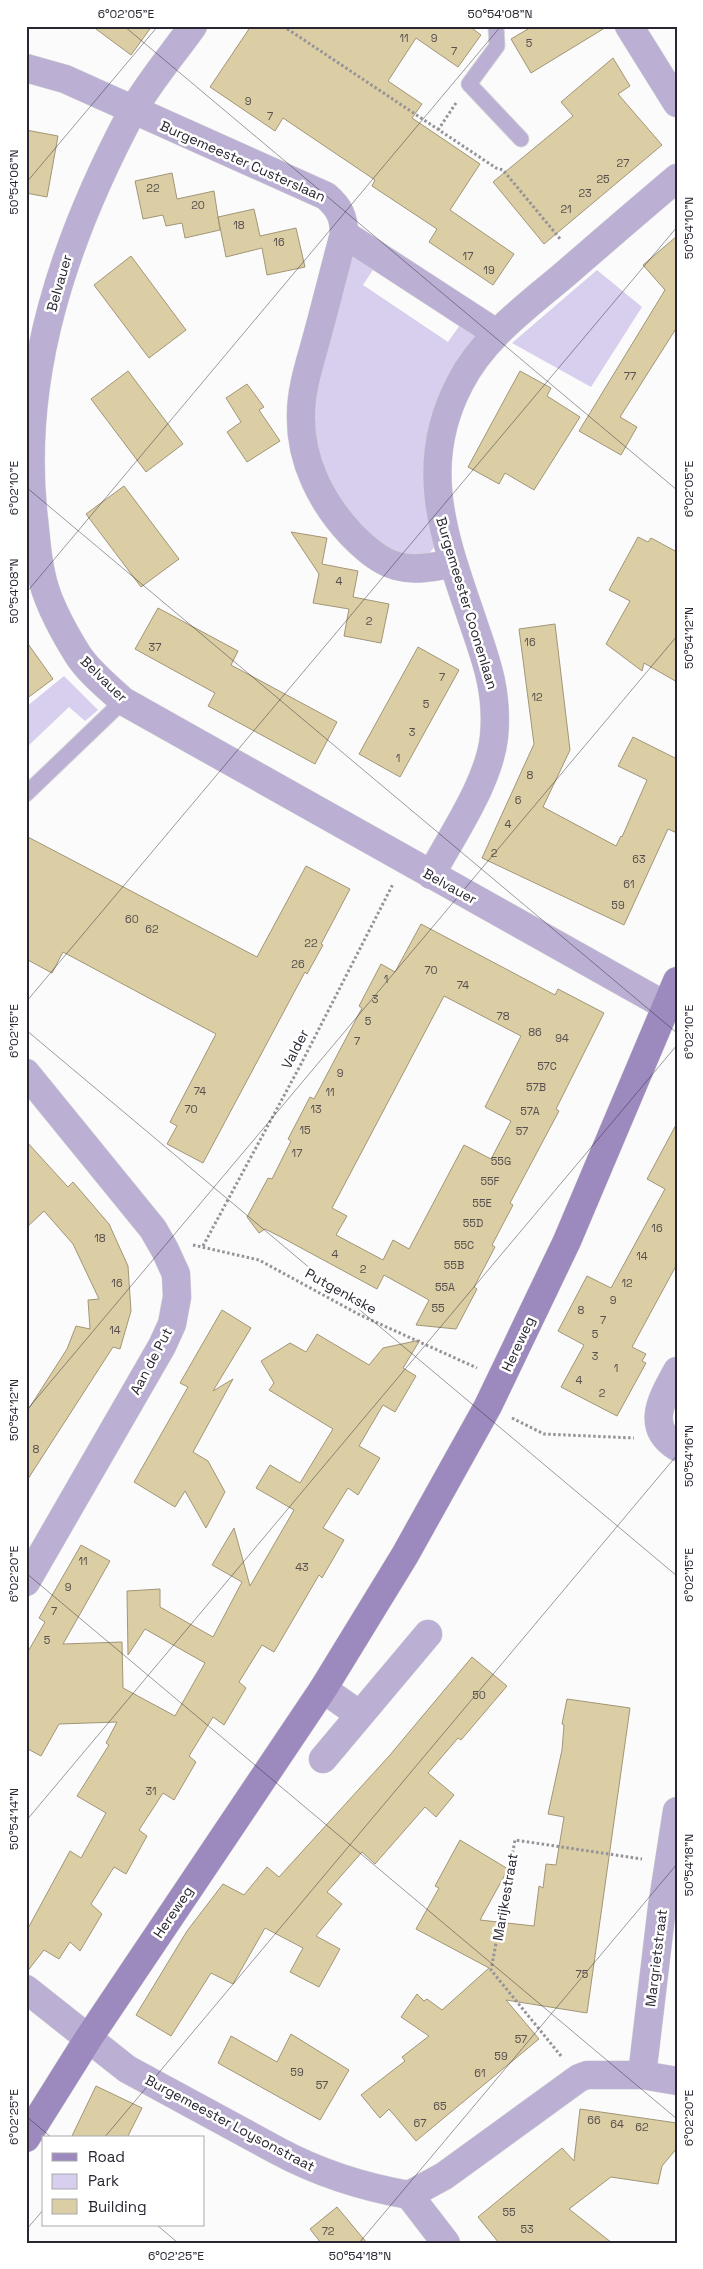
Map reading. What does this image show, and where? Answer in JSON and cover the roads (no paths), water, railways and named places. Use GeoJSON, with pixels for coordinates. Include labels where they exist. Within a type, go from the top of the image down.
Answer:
{"type":"FeatureCollection","features":[{"type":"Feature","properties":{"kind":"street","name":"Belvauer"},"geometry":{"type":"LineString","coordinates":[[193,26],[133,111],[69,247],[50,313],[34,390],[28,442],[30,484],[41,574],[57,618],[79,657],[123,701],[405,862],[666,1006]]}},
{"type":"Feature","properties":{"kind":"street"},"geometry":{"type":"LineString","coordinates":[[630,26],[677,104]]}},
{"type":"Feature","properties":{"kind":"street","name":"Burgemeester Custerslaan"},"geometry":{"type":"LineString","coordinates":[[26,68],[51,73],[326,196],[335,204],[342,215],[344,234],[304,387],[301,415],[304,446],[312,475],[325,502],[340,522],[376,556],[397,568],[412,570],[453,563]]}},
{"type":"Feature","properties":{"kind":"street","name":"Burgemeester Coonenlaan"},"geometry":{"type":"LineString","coordinates":[[431,875],[483,774],[494,740],[494,686],[453,563],[438,502],[436,477],[441,433],[460,383],[496,333],[677,178]]}},
{"type":"Feature","properties":{"kind":"street"},"geometry":{"type":"LineString","coordinates":[[344,234],[496,333]]}},
{"type":"Feature","properties":{"kind":"street","name":"Hereweg"},"geometry":{"type":"LineString","coordinates":[[26,2138],[88,2039],[323,1689],[389,1584],[488,1406],[567,1241],[677,981]]}},
{"type":"Feature","properties":{"kind":"street","name":"Aan de Put"},"geometry":{"type":"LineString","coordinates":[[26,1073],[153,1230],[166,1250],[176,1274],[177,1297],[172,1324],[162,1346],[26,1582]]}},
{"type":"Feature","properties":{"kind":"street"},"geometry":{"type":"LineString","coordinates":[[671,1442],[658,1419],[661,1401],[677,1371]]}},
{"type":"Feature","properties":{"kind":"street"},"geometry":{"type":"LineString","coordinates":[[322,1759],[428,1634]]}},
{"type":"Feature","properties":{"kind":"street"},"geometry":{"type":"LineString","coordinates":[[323,1689],[360,1715]]}},
{"type":"Feature","properties":{"kind":"street","name":"Margrietstraat"},"geometry":{"type":"LineString","coordinates":[[642,2076],[677,1811]]}},
{"type":"Feature","properties":{"kind":"street","name":"Burgemeester Loysonstraat"},"geometry":{"type":"LineString","coordinates":[[26,1989],[54,2009],[88,2039],[127,2069],[300,2163],[362,2186],[409,2195]]}},
{"type":"Feature","properties":{"kind":"street"},"geometry":{"type":"LineString","coordinates":[[446,2243],[409,2195],[444,2176],[579,2078],[586,2075],[642,2076],[677,2081]]}},
{"type":"Feature","properties":{"kind":"lane"},"geometry":{"type":"LineString","coordinates":[[496,26],[497,46],[469,84],[521,139]]}},
{"type":"Feature","properties":{"kind":"lane"},"geometry":{"type":"LineString","coordinates":[[26,794],[123,701]]}}]}
